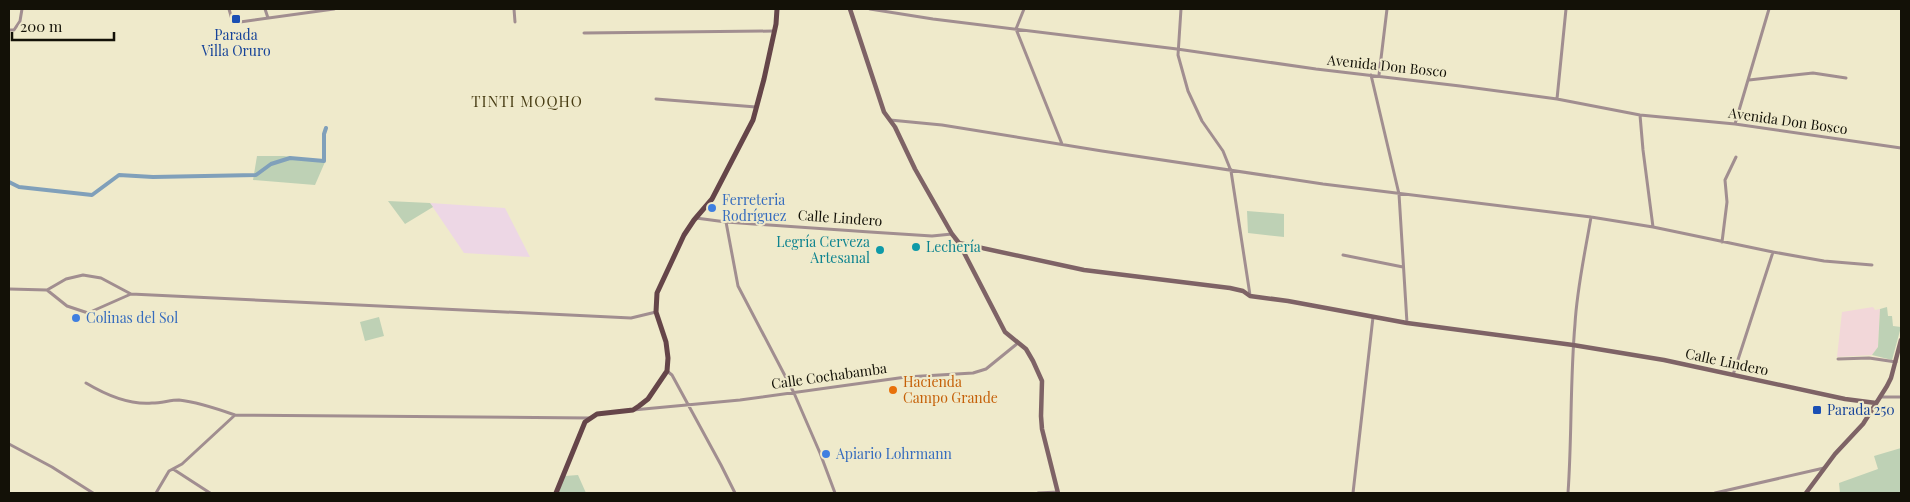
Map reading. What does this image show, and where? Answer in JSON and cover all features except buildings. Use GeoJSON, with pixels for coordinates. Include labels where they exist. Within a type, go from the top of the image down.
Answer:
{"type":"FeatureCollection","features":[{"type":"Feature","properties":{"kind":"main road"},"geometry":{"type":"LineString","coordinates":[[556,493],[583,426],[589,418],[597,414],[632,410],[648,399],[667,371],[666,342],[656,312],[657,294],[684,235],[712,200],[753,120],[774,31],[777,9]]}},
{"type":"Feature","properties":{"kind":"street"},"geometry":{"type":"LineString","coordinates":[[9,30],[14,30],[20,21],[22,9]]}},
{"type":"Feature","properties":{"kind":"street"},"geometry":{"type":"LineString","coordinates":[[229,9],[232,23],[334,9]]}},
{"type":"Feature","properties":{"kind":"street"},"geometry":{"type":"LineString","coordinates":[[266,9],[268,18]]}},
{"type":"Feature","properties":{"kind":"street"},"geometry":{"type":"LineString","coordinates":[[302,9],[303,14]]}},
{"type":"Feature","properties":{"kind":"street"},"geometry":{"type":"LineString","coordinates":[[514,9],[516,22]]}},
{"type":"Feature","properties":{"kind":"street"},"geometry":{"type":"LineString","coordinates":[[850,9],[884,112],[952,234],[959,243],[1005,332],[1030,355],[1042,381],[1042,429],[1058,492],[1038,493]]}},
{"type":"Feature","properties":{"kind":"street","name":"Avenida Don Bosco"},"geometry":{"type":"LineString","coordinates":[[870,9],[1177,49],[1316,70],[1379,75],[1557,99],[1640,115],[1735,124],[1901,148]]}},
{"type":"Feature","properties":{"kind":"street"},"geometry":{"type":"LineString","coordinates":[[1024,9],[1016,29],[1062,144]]}},
{"type":"Feature","properties":{"kind":"street"},"geometry":{"type":"LineString","coordinates":[[1181,9],[1177,49],[1188,91],[1202,121],[1223,151],[1231,171],[1250,296]]}},
{"type":"Feature","properties":{"kind":"street"},"geometry":{"type":"LineString","coordinates":[[1379,75],[1387,9]]}},
{"type":"Feature","properties":{"kind":"street"},"geometry":{"type":"LineString","coordinates":[[1557,99],[1566,9]]}},
{"type":"Feature","properties":{"kind":"street"},"geometry":{"type":"LineString","coordinates":[[1735,124],[1769,9]]}},
{"type":"Feature","properties":{"kind":"street"},"geometry":{"type":"LineString","coordinates":[[584,33],[774,31]]}},
{"type":"Feature","properties":{"kind":"street"},"geometry":{"type":"LineString","coordinates":[[1749,80],[1812,73],[1846,78]]}},
{"type":"Feature","properties":{"kind":"street"},"geometry":{"type":"LineString","coordinates":[[1371,75],[1398,194],[1407,323]]}},
{"type":"Feature","properties":{"kind":"street"},"geometry":{"type":"LineString","coordinates":[[656,99],[757,107]]}},
{"type":"Feature","properties":{"kind":"street"},"geometry":{"type":"LineString","coordinates":[[1640,115],[1653,227]]}},
{"type":"Feature","properties":{"kind":"street"},"geometry":{"type":"LineString","coordinates":[[890,120],[942,125],[1231,171],[1398,194],[1592,217],[1653,227],[1824,261],[1872,265]]}},
{"type":"Feature","properties":{"kind":"street"},"geometry":{"type":"LineString","coordinates":[[1722,242],[1728,202],[1725,180],[1736,157]]}},
{"type":"Feature","properties":{"kind":"street"},"geometry":{"type":"LineString","coordinates":[[1568,493],[1573,344],[1579,284],[1592,217]]}},
{"type":"Feature","properties":{"kind":"street","name":"Calle Lindero"},"geometry":{"type":"LineString","coordinates":[[696,218],[726,222],[932,236],[952,234]]}},
{"type":"Feature","properties":{"kind":"street"},"geometry":{"type":"LineString","coordinates":[[726,222],[738,286],[794,393],[835,493]]}},
{"type":"Feature","properties":{"kind":"street","name":"Calle Lindero"},"geometry":{"type":"LineString","coordinates":[[959,243],[1084,270],[1230,288],[1243,291],[1250,296],[1288,301],[1407,323],[1573,344],[1664,360],[1845,399],[1876,403]]}},
{"type":"Feature","properties":{"kind":"street"},"geometry":{"type":"LineString","coordinates":[[1733,375],[1773,252]]}},
{"type":"Feature","properties":{"kind":"street"},"geometry":{"type":"LineString","coordinates":[[1343,255],[1403,267]]}},
{"type":"Feature","properties":{"kind":"street"},"geometry":{"type":"LineString","coordinates":[[9,289],[46,290],[66,279],[84,275],[101,278],[131,294],[631,318],[656,312]]}},
{"type":"Feature","properties":{"kind":"street"},"geometry":{"type":"LineString","coordinates":[[46,290],[67,306],[88,313],[131,294]]}},
{"type":"Feature","properties":{"kind":"street"},"geometry":{"type":"LineString","coordinates":[[1353,493],[1372,317]]}},
{"type":"Feature","properties":{"kind":"street"},"geometry":{"type":"LineString","coordinates":[[1806,493],[1824,468],[1863,424],[1880,397],[1891,378],[1901,340]]}},
{"type":"Feature","properties":{"kind":"street","name":"Calle Cochabamba"},"geometry":{"type":"LineString","coordinates":[[632,410],[794,393],[906,377],[973,373],[986,369],[1018,343]]}},
{"type":"Feature","properties":{"kind":"street"},"geometry":{"type":"LineString","coordinates":[[1838,359],[1869,358],[1896,362]]}},
{"type":"Feature","properties":{"kind":"street"},"geometry":{"type":"LineString","coordinates":[[667,371],[672,375],[735,493]]}},
{"type":"Feature","properties":{"kind":"street"},"geometry":{"type":"LineString","coordinates":[[86,383],[110,396],[125,401],[152,403],[181,400],[235,416],[589,418]]}},
{"type":"Feature","properties":{"kind":"street"},"geometry":{"type":"LineString","coordinates":[[1880,397],[1901,397]]}},
{"type":"Feature","properties":{"kind":"street"},"geometry":{"type":"LineString","coordinates":[[156,493],[169,471],[203,447],[235,416]]}},
{"type":"Feature","properties":{"kind":"street"},"geometry":{"type":"LineString","coordinates":[[9,444],[93,493]]}},
{"type":"Feature","properties":{"kind":"street"},"geometry":{"type":"LineString","coordinates":[[1715,493],[1824,468]]}},
{"type":"Feature","properties":{"kind":"street"},"geometry":{"type":"LineString","coordinates":[[173,470],[210,493]]}},
{"type":"Feature","properties":{"kind":"shaded area"},"geometry":{"type":"Polygon","coordinates":[[[430,203],[505,208],[530,257],[464,253],[430,203]]]}},
{"type":"Feature","properties":{"kind":"shaded area"},"geometry":{"type":"Polygon","coordinates":[[[1873,307],[1875,310],[1880,309],[1878,347],[1872,355],[1837,357],[1842,312],[1873,307]]]}},
{"type":"Feature","properties":{"kind":"green space"},"geometry":{"type":"Polygon","coordinates":[[[257,156],[284,156],[325,162],[315,185],[253,180],[257,156]]]}},
{"type":"Feature","properties":{"kind":"green space"},"geometry":{"type":"Polygon","coordinates":[[[388,201],[430,203],[433,207],[405,224],[388,201]]]}},
{"type":"Feature","properties":{"kind":"green space"},"geometry":{"type":"Polygon","coordinates":[[[1247,211],[1284,214],[1284,237],[1248,233],[1247,211]]]}},
{"type":"Feature","properties":{"kind":"green space"},"geometry":{"type":"Polygon","coordinates":[[[1887,307],[1888,316],[1892,316],[1893,326],[1901,327],[1892,360],[1872,355],[1878,347],[1880,309],[1887,307]]]}},
{"type":"Feature","properties":{"kind":"green space"},"geometry":{"type":"Polygon","coordinates":[[[379,317],[384,336],[365,341],[360,322],[379,317]]]}},
{"type":"Feature","properties":{"kind":"green space"},"geometry":{"type":"Polygon","coordinates":[[[1901,448],[1901,493],[1840,493],[1839,483],[1878,469],[1874,456],[1901,448]]]}},
{"type":"Feature","properties":{"kind":"green space"},"geometry":{"type":"Polygon","coordinates":[[[578,475],[586,493],[558,493],[565,476],[578,475]]]}},
{"type":"Feature","properties":{"kind":"waterway"},"geometry":{"type":"LineString","coordinates":[[9,182],[19,187],[92,195],[119,175],[153,177],[256,175],[271,164],[290,158],[324,161],[324,134],[326,128]]}},
{"type":"Feature","properties":{"kind":"place","name":"Parada Villa Oruro"},"geometry":{"type":"Point","coordinates":[236,19]}},
{"type":"Feature","properties":{"kind":"place","name":"Ferreteria Rodríguez"},"geometry":{"type":"Point","coordinates":[712,208]}},
{"type":"Feature","properties":{"kind":"place","name":"Lechería"},"geometry":{"type":"Point","coordinates":[916,247]}},
{"type":"Feature","properties":{"kind":"place","name":"Legría Cerveza Artesanal"},"geometry":{"type":"Point","coordinates":[880,250]}},
{"type":"Feature","properties":{"kind":"place","name":"Colinas del Sol"},"geometry":{"type":"Point","coordinates":[76,318]}},
{"type":"Feature","properties":{"kind":"place","name":"Hacienda Campo Grande"},"geometry":{"type":"Point","coordinates":[893,390]}},
{"type":"Feature","properties":{"kind":"place","name":"Parada 250"},"geometry":{"type":"Point","coordinates":[1817,410]}},
{"type":"Feature","properties":{"kind":"place","name":"Apiario Lohrmann"},"geometry":{"type":"Point","coordinates":[826,454]}},
{"type":"Feature","properties":{"kind":"district","name":"TINTI MOQHO"},"geometry":{"type":"Point","coordinates":[527,102]}}]}
